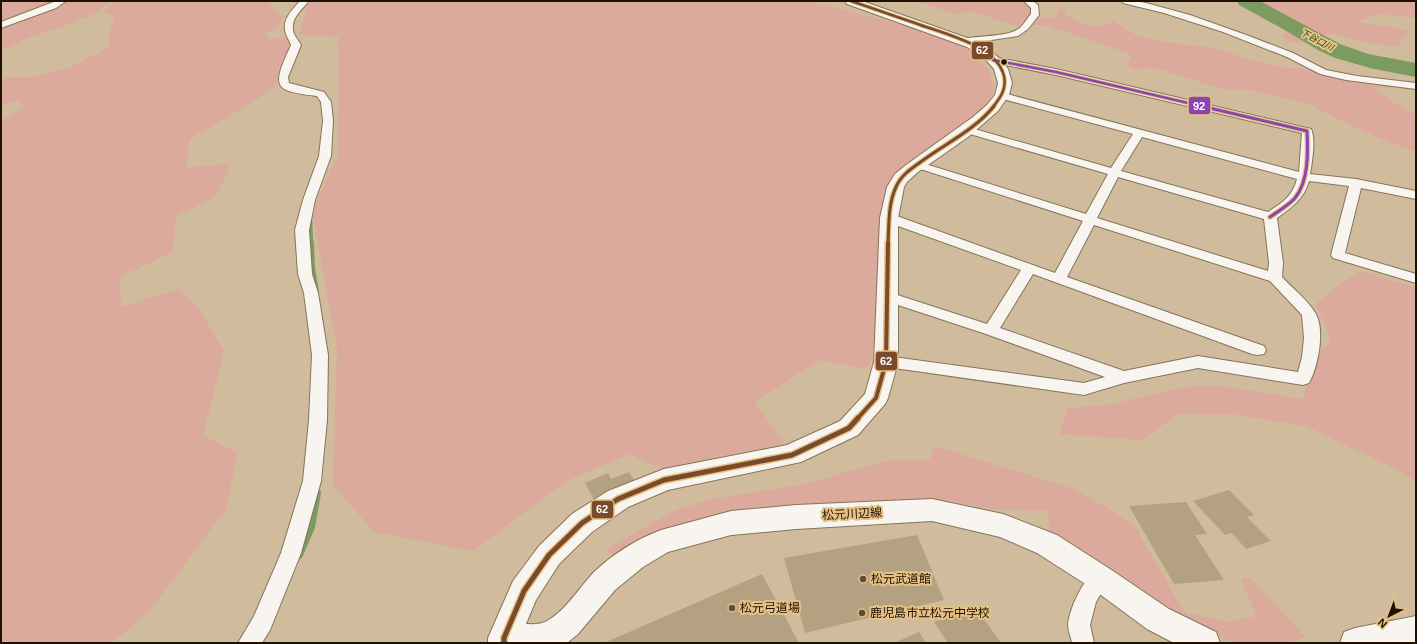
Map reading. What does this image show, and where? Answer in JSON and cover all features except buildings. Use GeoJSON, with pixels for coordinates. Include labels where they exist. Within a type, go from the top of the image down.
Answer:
{"type":"FeatureCollection","features":[{"type":"Feature","properties":{"kind":"main road"},"geometry":{"type":"LineString","coordinates":[[504,640],[524,591],[549,555],[582,523],[618,499],[664,480],[792,455],[849,428],[876,398],[886,362],[889,218],[892,196],[900,179],[916,164],[967,130],[997,105],[1003,96],[1006,83],[1002,71],[993,60],[981,50],[965,41],[851,1]]}},
{"type":"Feature","properties":{"kind":"main road","name":"松元川辺線"},"geometry":{"type":"LineString","coordinates":[[504,640],[540,638],[554,634],[567,624],[605,581],[633,558],[661,542],[732,523],[796,517],[932,510],[1004,526],[1047,544],[1100,578],[1158,619],[1205,643]]}},
{"type":"Feature","properties":{"kind":"main road"},"geometry":{"type":"LineString","coordinates":[[1355,643],[1416,631]]}},
{"type":"Feature","properties":{"kind":"street"},"geometry":{"type":"LineString","coordinates":[[1,24],[62,1]]}},
{"type":"Feature","properties":{"kind":"street"},"geometry":{"type":"LineString","coordinates":[[249,643],[262,623],[291,553],[312,481],[318,420],[320,355],[311,293],[305,274],[302,230],[309,200],[325,156],[328,121],[326,102],[320,94],[287,87],[284,84],[283,77],[296,45],[290,34],[289,26],[291,15],[305,1]]}},
{"type":"Feature","properties":{"kind":"street"},"geometry":{"type":"LineString","coordinates":[[965,41],[1005,36],[1020,32],[1029,24],[1030,19],[1035,15],[1035,7],[1028,1]]}},
{"type":"Feature","properties":{"kind":"street"},"geometry":{"type":"LineString","coordinates":[[1126,1],[1201,22],[1286,53],[1308,66],[1322,71],[1347,77],[1416,86]]}},
{"type":"Feature","properties":{"kind":"street"},"geometry":{"type":"LineString","coordinates":[[993,60],[1056,72],[1307,132],[1308,141],[1304,176],[1297,195],[1270,217]]}},
{"type":"Feature","properties":{"kind":"street"},"geometry":{"type":"LineString","coordinates":[[1003,96],[1304,176],[1356,183],[1416,195]]}},
{"type":"Feature","properties":{"kind":"street"},"geometry":{"type":"LineString","coordinates":[[967,130],[1270,217]]}},
{"type":"Feature","properties":{"kind":"street"},"geometry":{"type":"LineString","coordinates":[[1059,279],[1114,173],[1140,132]]}},
{"type":"Feature","properties":{"kind":"street"},"geometry":{"type":"LineString","coordinates":[[886,362],[1084,389],[1123,377],[1198,362],[1303,379],[1306,374],[1312,346],[1309,315],[1274,278],[916,164]]}},
{"type":"Feature","properties":{"kind":"street"},"geometry":{"type":"LineString","coordinates":[[1356,183],[1338,255],[1416,279]]}},
{"type":"Feature","properties":{"kind":"street"},"geometry":{"type":"LineString","coordinates":[[1270,217],[1276,263],[1274,278]]}},
{"type":"Feature","properties":{"kind":"street"},"geometry":{"type":"LineString","coordinates":[[889,218],[1258,350]]}},
{"type":"Feature","properties":{"kind":"street"},"geometry":{"type":"LineString","coordinates":[[990,330],[1029,269]]}},
{"type":"Feature","properties":{"kind":"street"},"geometry":{"type":"LineString","coordinates":[[888,297],[990,330],[1123,377]]}},
{"type":"Feature","properties":{"kind":"street"},"geometry":{"type":"LineString","coordinates":[[1083,643],[1079,625],[1088,598],[1100,578]]}},
{"type":"Feature","properties":{"kind":"shaded area"},"geometry":{"type":"Polygon","coordinates":[[[1,1],[53,1],[1,21],[1,1]]]}},
{"type":"Feature","properties":{"kind":"shaded area"},"geometry":{"type":"Polygon","coordinates":[[[69,1],[111,1],[95,14],[30,37],[1,51],[1,26],[22,20],[69,1]]]}},
{"type":"Feature","properties":{"kind":"shaded area"},"geometry":{"type":"Polygon","coordinates":[[[117,1],[269,1],[272,7],[282,17],[279,27],[266,33],[270,40],[288,35],[291,48],[276,86],[238,111],[189,139],[187,167],[231,164],[216,197],[176,216],[173,252],[120,277],[121,307],[179,289],[197,306],[224,351],[203,436],[237,452],[227,508],[151,610],[112,643],[1,643],[1,121],[26,106],[17,101],[1,106],[1,81],[7,77],[32,77],[71,67],[109,47],[109,33],[115,15],[102,13],[117,1]]]}},
{"type":"Feature","properties":{"kind":"shaded area"},"geometry":{"type":"Polygon","coordinates":[[[308,1],[808,1],[911,27],[921,27],[970,51],[988,68],[994,88],[988,104],[958,129],[893,175],[882,203],[882,272],[872,355],[868,369],[820,360],[755,402],[787,448],[679,477],[629,454],[565,482],[473,551],[374,532],[333,485],[337,349],[312,212],[337,157],[339,83],[338,37],[299,35],[308,1]]]}},
{"type":"Feature","properties":{"kind":"shaded area"},"geometry":{"type":"Polygon","coordinates":[[[917,1],[1023,1],[1030,7],[1030,14],[1019,27],[972,11],[956,15],[917,1]]]}},
{"type":"Feature","properties":{"kind":"shaded area"},"geometry":{"type":"Polygon","coordinates":[[[1256,1],[1416,1],[1416,18],[1378,14],[1357,22],[1409,30],[1397,47],[1352,39],[1335,34],[1328,34],[1309,41],[1297,43],[1282,37],[1290,30],[1267,7],[1256,1]]]}},
{"type":"Feature","properties":{"kind":"shaded area"},"geometry":{"type":"Polygon","coordinates":[[[1059,7],[1066,12],[1065,15],[1089,25],[1095,26],[1107,24],[1113,21],[1138,36],[1164,42],[1220,49],[1250,60],[1288,68],[1302,68],[1353,82],[1410,88],[1416,90],[1371,87],[1405,110],[1416,113],[1416,151],[1394,144],[1345,123],[1307,103],[1244,89],[1223,89],[1155,68],[1136,69],[1124,64],[1131,60],[1130,54],[1055,28],[1052,25],[1034,25],[1033,20],[1037,17],[1059,17],[1057,14],[1059,7]]]}},
{"type":"Feature","properties":{"kind":"shaded area"},"geometry":{"type":"Polygon","coordinates":[[[1361,271],[1416,288],[1416,480],[1305,426],[1236,415],[1178,414],[1142,440],[1059,434],[1068,408],[1108,405],[1161,392],[1195,386],[1228,387],[1303,399],[1316,354],[1330,343],[1326,327],[1315,305],[1335,287],[1361,271]]]}},
{"type":"Feature","properties":{"kind":"shaded area"},"geometry":{"type":"Polygon","coordinates":[[[935,446],[1074,489],[1113,511],[1136,528],[1184,612],[1227,622],[1256,616],[1241,579],[1250,578],[1306,637],[1288,643],[1236,643],[1186,624],[1049,532],[1048,511],[989,509],[929,498],[849,505],[766,508],[714,517],[667,531],[612,555],[606,549],[676,510],[710,499],[800,485],[886,461],[929,460],[935,446]]]}},
{"type":"Feature","properties":{"kind":"waterway","name":"下谷口川"},"geometry":{"type":"LineString","coordinates":[[1246,1],[1279,18],[1332,49],[1363,60],[1416,70]]}},
{"type":"Feature","properties":{"kind":"waterway"},"geometry":{"type":"LineString","coordinates":[[310,220],[311,244]]}},
{"type":"Feature","properties":{"kind":"waterway"},"geometry":{"type":"LineString","coordinates":[[311,243],[312,268],[316,292]]}},
{"type":"Feature","properties":{"kind":"waterway"},"geometry":{"type":"LineString","coordinates":[[299,555],[311,527],[317,493]]}},
{"type":"Feature","properties":{"kind":"transit line","name":"62"},"geometry":{"type":"LineString","coordinates":[[504,643],[504,638],[524,591],[549,555],[582,523],[618,499],[664,480],[792,455],[849,428],[876,398],[886,362],[889,218],[892,197],[898,182],[912,168],[979,121],[993,108],[1002,95],[1005,83],[1004,75],[997,63],[985,52],[971,44],[851,1]]}},
{"type":"Feature","properties":{"kind":"transit line","name":"92"},"geometry":{"type":"LineString","coordinates":[[993,60],[1056,72],[1307,131],[1306,164],[1300,190],[1291,201],[1270,217]]}},
{"type":"Feature","properties":{"kind":"place","name":"松元武道館"},"geometry":{"type":"Point","coordinates":[863,579]}},
{"type":"Feature","properties":{"kind":"place","name":"松元弓道場"},"geometry":{"type":"Point","coordinates":[732,608]}},
{"type":"Feature","properties":{"kind":"place","name":"鹿児島市立松元中学校"},"geometry":{"type":"Point","coordinates":[862,613]}}]}
